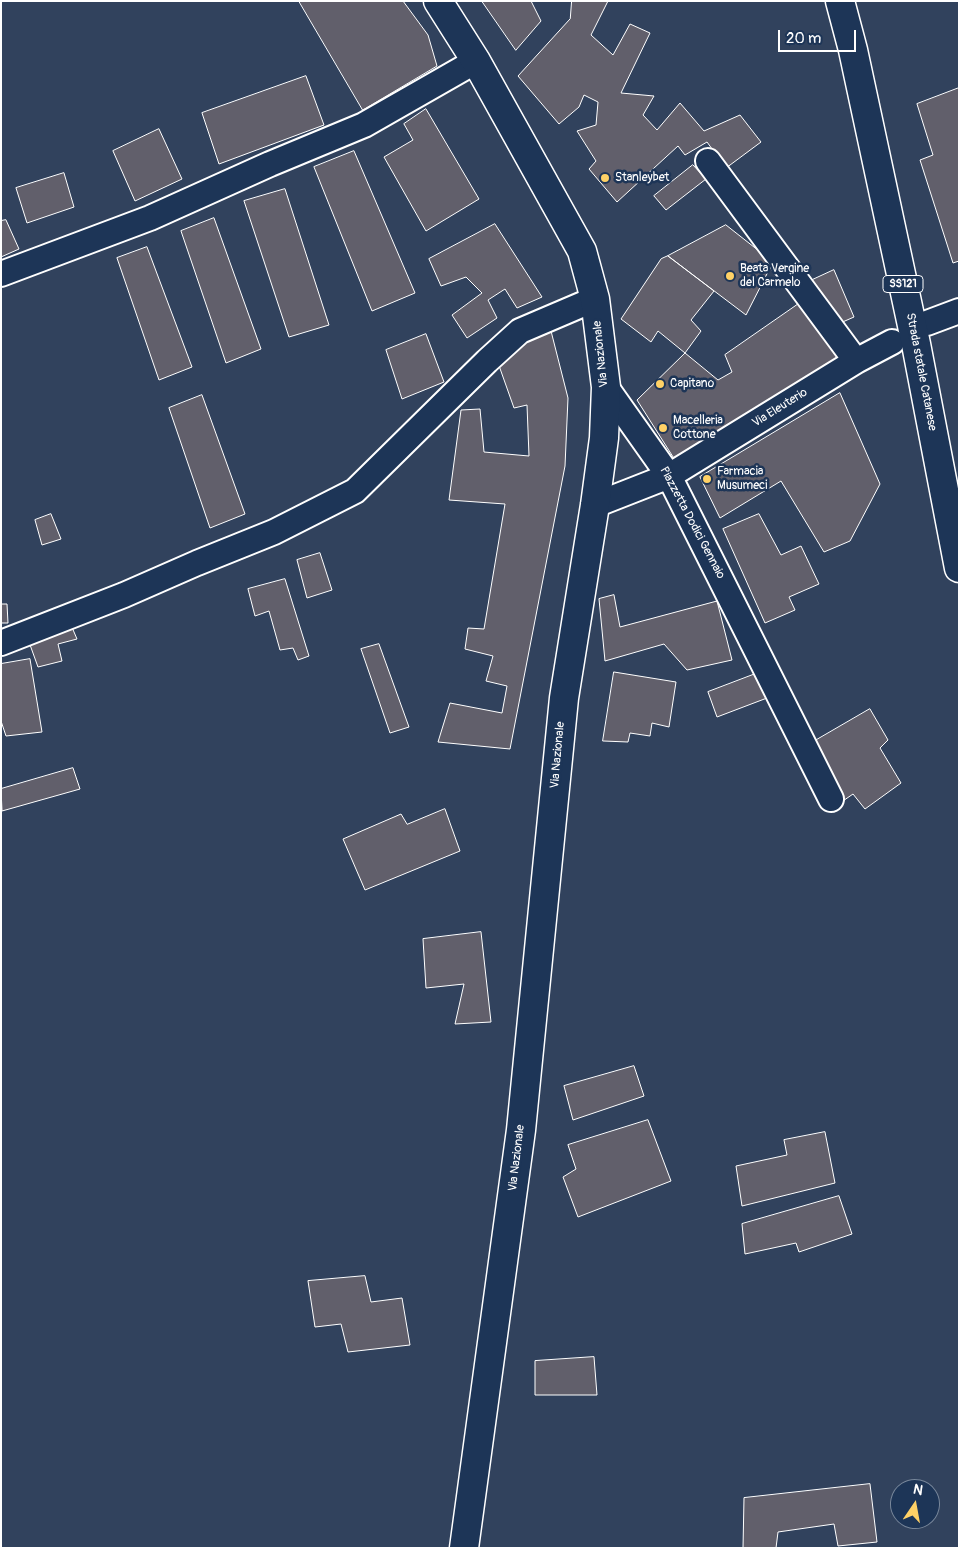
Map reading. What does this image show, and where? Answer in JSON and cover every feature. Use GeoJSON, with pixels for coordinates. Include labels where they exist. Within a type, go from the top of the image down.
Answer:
{"type":"FeatureCollection","features":[{"type":"Feature","properties":{"kind":"main road","name":"Via Nazionale"},"geometry":{"type":"LineString","coordinates":[[438,1],[476,61],[582,251],[595,300],[606,387],[604,438],[595,505],[564,698],[521,1130],[464,1548]]}},
{"type":"Feature","properties":{"kind":"main road","name":"Strada statale Catanese"},"geometry":{"type":"LineString","coordinates":[[840,1],[853,50],[916,344],[959,568]]}},
{"type":"Feature","properties":{"kind":"street"},"geometry":{"type":"LineString","coordinates":[[1,274],[150,218],[270,164],[364,125],[476,61]]}},
{"type":"Feature","properties":{"kind":"street"},"geometry":{"type":"LineString","coordinates":[[708,161],[856,361]]}},
{"type":"Feature","properties":{"kind":"street"},"geometry":{"type":"LineString","coordinates":[[1,643],[124,595],[274,532],[355,491],[520,331],[595,300]]}},
{"type":"Feature","properties":{"kind":"street"},"geometry":{"type":"LineString","coordinates":[[928,324],[959,311]]}},
{"type":"Feature","properties":{"kind":"street","name":"Via Eleuterio"},"geometry":{"type":"LineString","coordinates":[[595,505],[670,476],[856,361],[892,342]]}},
{"type":"Feature","properties":{"kind":"street","name":"Piazzetta Dodici Gennaio"},"geometry":{"type":"LineString","coordinates":[[606,387],[670,476],[831,799]]}},
{"type":"Feature","properties":{"kind":"building"},"geometry":{"type":"Polygon","coordinates":[[[299,1],[403,1],[428,35],[437,66],[363,110],[299,1]]]}},
{"type":"Feature","properties":{"kind":"building"},"geometry":{"type":"Polygon","coordinates":[[[482,1],[531,1],[541,21],[516,50],[482,1]]]}},
{"type":"Feature","properties":{"kind":"building"},"geometry":{"type":"Polygon","coordinates":[[[572,1],[608,1],[591,35],[613,55],[630,24],[650,33],[621,93],[654,96],[643,115],[657,130],[680,103],[704,131],[740,115],[761,142],[726,168],[707,142],[685,155],[678,146],[617,202],[589,169],[596,161],[577,131],[596,125],[598,102],[584,95],[579,107],[559,124],[518,76],[570,19],[572,1]]]}},
{"type":"Feature","properties":{"kind":"building"},"geometry":{"type":"Polygon","coordinates":[[[306,76],[324,125],[219,164],[202,113],[306,76]]]}},
{"type":"Feature","properties":{"kind":"building"},"geometry":{"type":"Polygon","coordinates":[[[959,88],[959,261],[953,263],[920,160],[933,155],[917,104],[959,88]]]}},
{"type":"Feature","properties":{"kind":"building"},"geometry":{"type":"Polygon","coordinates":[[[426,109],[479,199],[426,231],[384,157],[413,140],[404,124],[426,109]]]}},
{"type":"Feature","properties":{"kind":"building"},"geometry":{"type":"Polygon","coordinates":[[[159,129],[182,179],[135,201],[113,151],[159,129]]]}},
{"type":"Feature","properties":{"kind":"building"},"geometry":{"type":"Polygon","coordinates":[[[354,151],[415,293],[372,311],[314,167],[354,151]]]}},
{"type":"Feature","properties":{"kind":"building"},"geometry":{"type":"Polygon","coordinates":[[[693,165],[706,179],[666,210],[654,196],[693,165]]]}},
{"type":"Feature","properties":{"kind":"building"},"geometry":{"type":"Polygon","coordinates":[[[64,173],[74,207],[27,223],[16,188],[64,173]]]}},
{"type":"Feature","properties":{"kind":"building"},"geometry":{"type":"Polygon","coordinates":[[[285,189],[329,325],[289,337],[244,201],[285,189]]]}},
{"type":"Feature","properties":{"kind":"building"},"geometry":{"type":"Polygon","coordinates":[[[214,218],[261,349],[226,363],[181,231],[214,218]]]}},
{"type":"Feature","properties":{"kind":"building"},"geometry":{"type":"Polygon","coordinates":[[[6,220],[19,249],[1,257],[1,221],[6,220]]]}},
{"type":"Feature","properties":{"kind":"building"},"geometry":{"type":"Polygon","coordinates":[[[495,224],[542,297],[517,308],[505,289],[488,300],[497,318],[467,338],[452,315],[482,293],[466,277],[441,286],[429,259],[495,224]]]}},
{"type":"Feature","properties":{"kind":"building","name":"Beata Vergine del Carmelo"},"geometry":{"type":"Polygon","coordinates":[[[726,225],[773,262],[746,315],[668,256],[726,225]]]}},
{"type":"Feature","properties":{"kind":"building"},"geometry":{"type":"Polygon","coordinates":[[[147,247],[192,367],[159,380],[117,258],[147,247]]]}},
{"type":"Feature","properties":{"kind":"building"},"geometry":{"type":"Polygon","coordinates":[[[668,256],[714,291],[691,320],[701,331],[685,353],[658,331],[651,342],[621,319],[661,259],[668,256]]]}},
{"type":"Feature","properties":{"kind":"building"},"geometry":{"type":"Polygon","coordinates":[[[834,270],[854,317],[838,324],[808,282],[834,270]]]}},
{"type":"Feature","properties":{"kind":"building"},"geometry":{"type":"Polygon","coordinates":[[[800,303],[838,359],[675,460],[637,400],[685,353],[718,380],[732,372],[725,355],[800,303]]]}},
{"type":"Feature","properties":{"kind":"building"},"geometry":{"type":"Polygon","coordinates":[[[550,327],[568,398],[565,466],[510,749],[438,742],[450,703],[502,713],[507,686],[486,681],[493,656],[465,649],[468,628],[484,629],[505,504],[449,500],[461,410],[480,409],[484,452],[529,456],[527,405],[514,408],[497,360],[522,341],[550,327]]]}},
{"type":"Feature","properties":{"kind":"building"},"geometry":{"type":"Polygon","coordinates":[[[426,334],[444,382],[402,399],[386,350],[426,334]]]}},
{"type":"Feature","properties":{"kind":"building"},"geometry":{"type":"Polygon","coordinates":[[[840,393],[880,484],[850,541],[824,552],[781,481],[720,518],[700,477],[840,393]]]}},
{"type":"Feature","properties":{"kind":"building"},"geometry":{"type":"Polygon","coordinates":[[[202,395],[245,514],[210,528],[169,408],[202,395]]]}},
{"type":"Feature","properties":{"kind":"building"},"geometry":{"type":"Polygon","coordinates":[[[51,514],[61,539],[42,545],[35,520],[51,514]]]}},
{"type":"Feature","properties":{"kind":"building"},"geometry":{"type":"Polygon","coordinates":[[[759,514],[781,555],[801,546],[819,584],[789,597],[795,610],[765,623],[723,529],[759,514]]]}},
{"type":"Feature","properties":{"kind":"building"},"geometry":{"type":"Polygon","coordinates":[[[320,553],[332,590],[307,598],[297,560],[320,553]]]}},
{"type":"Feature","properties":{"kind":"building"},"geometry":{"type":"Polygon","coordinates":[[[285,579],[309,656],[298,660],[293,648],[280,650],[269,611],[255,616],[248,589],[285,579]]]}},
{"type":"Feature","properties":{"kind":"building"},"geometry":{"type":"Polygon","coordinates":[[[614,595],[620,627],[717,601],[732,660],[687,670],[664,644],[605,661],[599,599],[614,595]]]}},
{"type":"Feature","properties":{"kind":"building"},"geometry":{"type":"Polygon","coordinates":[[[1,604],[7,604],[8,623],[1,623],[1,604]]]}},
{"type":"Feature","properties":{"kind":"building"},"geometry":{"type":"Polygon","coordinates":[[[71,625],[77,639],[58,644],[62,661],[38,667],[29,642],[71,625]]]}},
{"type":"Feature","properties":{"kind":"building"},"geometry":{"type":"Polygon","coordinates":[[[379,644],[409,727],[390,733],[361,649],[379,644]]]}},
{"type":"Feature","properties":{"kind":"building"},"geometry":{"type":"Polygon","coordinates":[[[30,659],[42,732],[6,736],[1,721],[1,664],[30,659]]]}},
{"type":"Feature","properties":{"kind":"building"},"geometry":{"type":"Polygon","coordinates":[[[614,672],[676,682],[669,727],[652,723],[650,736],[630,733],[628,742],[603,741],[614,672]]]}},
{"type":"Feature","properties":{"kind":"building"},"geometry":{"type":"Polygon","coordinates":[[[758,673],[767,698],[717,717],[708,692],[758,673]]]}},
{"type":"Feature","properties":{"kind":"building"},"geometry":{"type":"Polygon","coordinates":[[[870,709],[888,740],[880,748],[901,783],[865,809],[853,794],[840,803],[808,745],[870,709]]]}},
{"type":"Feature","properties":{"kind":"building"},"geometry":{"type":"Polygon","coordinates":[[[73,768],[80,789],[2,811],[1,789],[73,768]]]}},
{"type":"Feature","properties":{"kind":"building"},"geometry":{"type":"Polygon","coordinates":[[[445,809],[460,851],[365,890],[343,839],[401,814],[407,824],[445,809]]]}},
{"type":"Feature","properties":{"kind":"building"},"geometry":{"type":"Polygon","coordinates":[[[481,932],[491,1022],[455,1024],[464,984],[426,988],[423,939],[481,932]]]}},
{"type":"Feature","properties":{"kind":"building"},"geometry":{"type":"Polygon","coordinates":[[[634,1066],[644,1096],[573,1120],[564,1086],[634,1066]]]}},
{"type":"Feature","properties":{"kind":"building"},"geometry":{"type":"Polygon","coordinates":[[[648,1120],[671,1181],[578,1217],[563,1177],[576,1169],[568,1145],[648,1120]]]}},
{"type":"Feature","properties":{"kind":"building"},"geometry":{"type":"Polygon","coordinates":[[[825,1132],[835,1183],[742,1206],[736,1166],[787,1155],[784,1140],[825,1132]]]}},
{"type":"Feature","properties":{"kind":"building"},"geometry":{"type":"Polygon","coordinates":[[[839,1196],[852,1234],[799,1252],[796,1243],[745,1254],[742,1224],[839,1196]]]}},
{"type":"Feature","properties":{"kind":"building"},"geometry":{"type":"Polygon","coordinates":[[[365,1276],[371,1302],[402,1298],[410,1345],[348,1352],[341,1324],[315,1327],[308,1281],[365,1276]]]}},
{"type":"Feature","properties":{"kind":"building"},"geometry":{"type":"Polygon","coordinates":[[[594,1357],[597,1395],[535,1395],[535,1361],[594,1357]]]}},
{"type":"Feature","properties":{"kind":"building"},"geometry":{"type":"Polygon","coordinates":[[[870,1484],[877,1542],[838,1546],[834,1524],[778,1532],[776,1548],[743,1548],[744,1498],[870,1484]]]}},
{"type":"Feature","properties":{"kind":"place","name":"Stanleybet"},"geometry":{"type":"Point","coordinates":[605,178]}},
{"type":"Feature","properties":{"kind":"place","name":"Beata Vergine del Carmelo"},"geometry":{"type":"Point","coordinates":[730,276]}},
{"type":"Feature","properties":{"kind":"place","name":"Capitano"},"geometry":{"type":"Point","coordinates":[660,384]}},
{"type":"Feature","properties":{"kind":"place","name":"Macelleria Cottone"},"geometry":{"type":"Point","coordinates":[663,428]}},
{"type":"Feature","properties":{"kind":"place","name":"Farmacia Musumeci"},"geometry":{"type":"Point","coordinates":[707,479]}}]}
